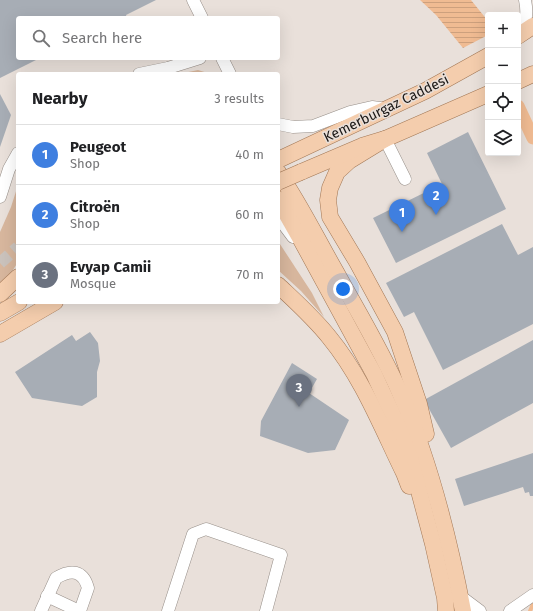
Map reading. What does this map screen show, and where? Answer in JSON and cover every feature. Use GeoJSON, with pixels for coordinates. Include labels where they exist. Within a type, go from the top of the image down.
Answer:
{"type":"FeatureCollection","features":[{"type":"Feature","properties":{"kind":"main road"},"geometry":{"type":"LineString","coordinates":[[521,34],[533,26]]}},
{"type":"Feature","properties":{"kind":"main road","name":"Kemerburgaz Caddesi"},"geometry":{"type":"LineString","coordinates":[[280,164],[425,91],[485,58]]}},
{"type":"Feature","properties":{"kind":"main road"},"geometry":{"type":"LineString","coordinates":[[521,80],[533,74]]}},
{"type":"Feature","properties":{"kind":"main road","name":"Kemerburgaz Caddesi"},"geometry":{"type":"LineString","coordinates":[[280,181],[350,151],[385,139],[485,95]]}},
{"type":"Feature","properties":{"kind":"main road"},"geometry":{"type":"LineString","coordinates":[[385,139],[349,161],[337,172],[330,188],[328,200],[330,217],[357,262],[395,332],[419,404],[426,434],[429,469]]}},
{"type":"Feature","properties":{"kind":"main road"},"geometry":{"type":"LineString","coordinates":[[280,164],[300,209],[388,367],[412,422],[429,469],[462,604]]}},
{"type":"Feature","properties":{"kind":"main road"},"geometry":{"type":"LineString","coordinates":[[280,202],[300,236],[374,374],[398,426],[411,461],[433,544],[445,598],[446,611]]}},
{"type":"Feature","properties":{"kind":"main road"},"geometry":{"type":"LineString","coordinates":[[0,294],[16,279]]}},
{"type":"Feature","properties":{"kind":"main road"},"geometry":{"type":"LineString","coordinates":[[280,287],[313,317],[344,356],[404,473],[418,512],[433,544]]}},
{"type":"Feature","properties":{"kind":"main road"},"geometry":{"type":"LineString","coordinates":[[0,313],[16,304]]}},
{"type":"Feature","properties":{"kind":"main road"},"geometry":{"type":"LineString","coordinates":[[0,334],[52,304]]}},
{"type":"Feature","properties":{"kind":"street"},"geometry":{"type":"LineString","coordinates":[[193,0],[201,16]]}},
{"type":"Feature","properties":{"kind":"street"},"geometry":{"type":"LineString","coordinates":[[521,31],[527,12],[525,0]]}},
{"type":"Feature","properties":{"kind":"street"},"geometry":{"type":"LineString","coordinates":[[149,72],[194,60]]}},
{"type":"Feature","properties":{"kind":"street"},"geometry":{"type":"LineString","coordinates":[[223,60],[229,72]]}},
{"type":"Feature","properties":{"kind":"street"},"geometry":{"type":"LineString","coordinates":[[280,124],[293,127],[312,126],[350,112],[372,107],[387,109]]}},
{"type":"Feature","properties":{"kind":"street"},"geometry":{"type":"LineString","coordinates":[[385,139],[405,179]]}},
{"type":"Feature","properties":{"kind":"street"},"geometry":{"type":"LineString","coordinates":[[0,198],[9,169],[16,157]]}},
{"type":"Feature","properties":{"kind":"street"},"geometry":{"type":"LineString","coordinates":[[280,220],[326,286]]}},
{"type":"Feature","properties":{"kind":"street"},"geometry":{"type":"LineString","coordinates":[[168,611],[193,534],[206,529],[281,555],[266,611]]}},
{"type":"Feature","properties":{"kind":"street"},"geometry":{"type":"LineString","coordinates":[[41,611],[47,596],[56,578],[70,572],[77,573],[83,576],[88,588],[79,611],[47,596]]}},
{"type":"Feature","properties":{"kind":"street"},"geometry":{"type":"LineString","coordinates":[[516,610],[533,595]]}},
{"type":"Feature","properties":{"kind":"street"},"geometry":{"type":"LineString","coordinates":[[516,610],[533,603]]}},
{"type":"Feature","properties":{"kind":"street"},"geometry":{"type":"LineString","coordinates":[[462,604],[480,611]]}},
{"type":"Feature","properties":{"kind":"shaded area"},"geometry":{"type":"Polygon","coordinates":[[[420,0],[471,0],[485,17],[485,37],[463,48],[436,15],[420,0]]]}},
{"type":"Feature","properties":{"kind":"shaded area"},"geometry":{"type":"Polygon","coordinates":[[[198,70],[204,72],[188,72],[198,70]]]}},
{"type":"Feature","properties":{"kind":"shaded area"},"geometry":{"type":"Polygon","coordinates":[[[16,191],[16,265],[0,283],[0,232],[16,191]]]}},
{"type":"Feature","properties":{"kind":"shaded area"},"geometry":{"type":"Polygon","coordinates":[[[280,244],[312,293],[324,317],[301,291],[280,272],[280,244]]]}},
{"type":"Feature","properties":{"kind":"building"},"geometry":{"type":"Polygon","coordinates":[[[0,0],[156,0],[126,16],[16,16],[16,60],[36,60],[0,78],[0,0]]]}},
{"type":"Feature","properties":{"kind":"building"},"geometry":{"type":"Polygon","coordinates":[[[0,94],[11,115],[0,147],[0,94]]]}},
{"type":"Feature","properties":{"kind":"building"},"geometry":{"type":"Polygon","coordinates":[[[468,132],[506,209],[396,263],[373,218],[442,184],[427,153],[468,132]]]}},
{"type":"Feature","properties":{"kind":"building"},"geometry":{"type":"Polygon","coordinates":[[[502,224],[518,255],[533,247],[533,324],[443,370],[414,312],[404,317],[386,283],[502,224]]]}},
{"type":"Feature","properties":{"kind":"building"},"geometry":{"type":"Polygon","coordinates":[[[90,332],[98,343],[100,361],[97,372],[97,397],[82,406],[32,398],[15,372],[72,335],[76,341],[90,332]]]}},
{"type":"Feature","properties":{"kind":"building"},"geometry":{"type":"Polygon","coordinates":[[[533,340],[533,403],[451,448],[424,400],[533,340]]]}},
{"type":"Feature","properties":{"kind":"building"},"geometry":{"type":"Polygon","coordinates":[[[292,363],[317,379],[309,393],[349,420],[335,450],[308,453],[260,436],[261,421],[292,363]]]}},
{"type":"Feature","properties":{"kind":"building"},"geometry":{"type":"Polygon","coordinates":[[[533,453],[533,496],[530,496],[529,492],[525,493],[523,487],[464,506],[455,479],[533,453]]]}},
{"type":"Feature","properties":{"kind":"waterway"},"geometry":{"type":"LineString","coordinates":[[521,112],[533,138]]}},
{"type":"Feature","properties":{"kind":"waterway"},"geometry":{"type":"LineString","coordinates":[[530,611],[533,604]]}},
{"type":"Feature","properties":{"kind":"tunnel"},"geometry":{"type":"LineString","coordinates":[[0,263],[16,249]]}},
{"type":"Feature","properties":{"kind":"place","name":"Citroën"},"geometry":{"type":"Point","coordinates":[436,215]}},
{"type":"Feature","properties":{"kind":"place","name":"Peugeot"},"geometry":{"type":"Point","coordinates":[402,232]}},
{"type":"Feature","properties":{"kind":"place","name":"Evyap Camii"},"geometry":{"type":"Point","coordinates":[299,407]}}]}
